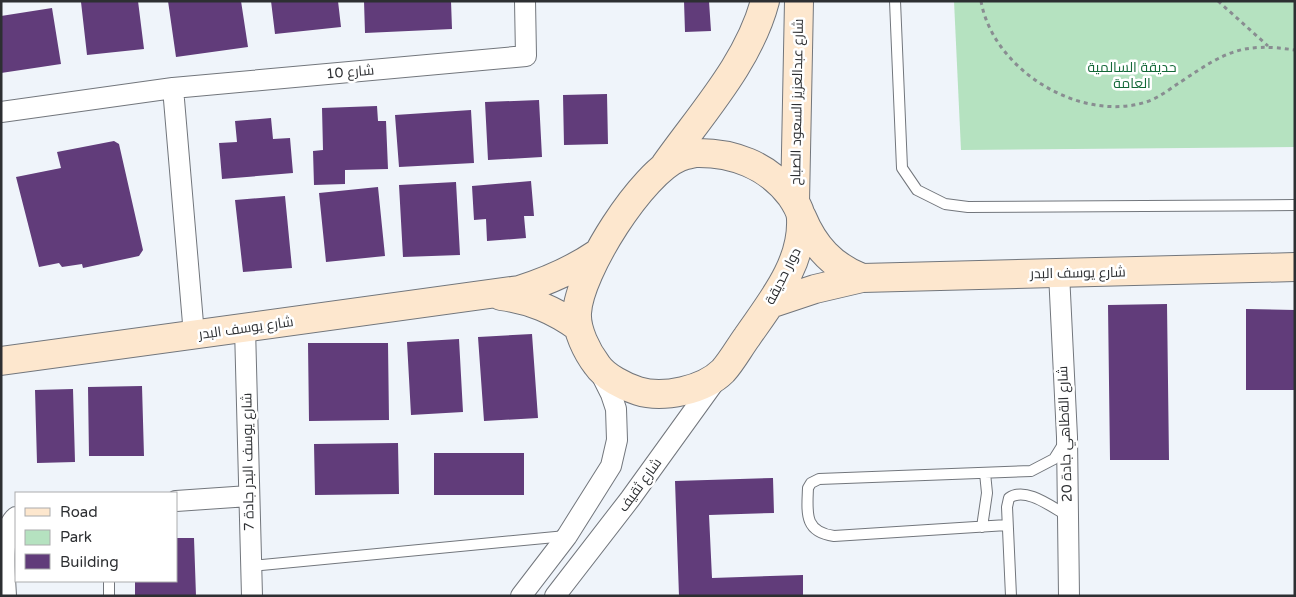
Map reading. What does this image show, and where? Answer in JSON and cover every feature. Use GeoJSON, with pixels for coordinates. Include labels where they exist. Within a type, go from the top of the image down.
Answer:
{"type":"FeatureCollection","features":[{"type":"Feature","properties":{"kind":"street","name":"شارع 10"},"geometry":{"type":"LineString","coordinates":[[1,112],[173,88],[526,56],[525,1]]}},
{"type":"Feature","properties":{"kind":"street"},"geometry":{"type":"LineString","coordinates":[[662,169],[742,56],[760,20],[765,1]]}},
{"type":"Feature","properties":{"kind":"street","name":"شارع عبدالعزيز السعود الصباح"},"geometry":{"type":"LineString","coordinates":[[798,210],[799,1]]}},
{"type":"Feature","properties":{"kind":"street"},"geometry":{"type":"LineString","coordinates":[[173,88],[194,335]]}},
{"type":"Feature","properties":{"kind":"street","name":"دوار حديقة"},"geometry":{"type":"LineString","coordinates":[[695,153],[735,157],[771,175],[798,210],[800,243],[787,274],[770,304],[722,372],[695,387],[668,394],[652,394],[626,386],[597,366],[578,327],[577,314],[580,294],[598,253],[636,197],[662,169],[680,157],[695,153]]}},
{"type":"Feature","properties":{"kind":"street","name":"شارع يوسف البدر"},"geometry":{"type":"LineString","coordinates":[[798,210],[815,243],[824,255],[848,272],[862,278]]}},
{"type":"Feature","properties":{"kind":"street","name":"شارع يوسف البدر"},"geometry":{"type":"LineString","coordinates":[[1,361],[519,290],[547,281],[574,269],[598,253]]}},
{"type":"Feature","properties":{"kind":"street","name":"شارع يوسف البدر"},"geometry":{"type":"LineString","coordinates":[[770,304],[815,289],[862,278],[1295,267]]}},
{"type":"Feature","properties":{"kind":"street","name":"شارع الةطاهي جادة 20"},"geometry":{"type":"LineString","coordinates":[[1059,273],[1067,437],[1069,596]]}},
{"type":"Feature","properties":{"kind":"street","name":"شارع يوسف البدر"},"geometry":{"type":"LineString","coordinates":[[490,294],[537,303],[558,313],[578,327]]}},
{"type":"Feature","properties":{"kind":"street","name":"شارع يوسف البدر جادة 7"},"geometry":{"type":"LineString","coordinates":[[246,328],[252,596]]}},
{"type":"Feature","properties":{"kind":"street"},"geometry":{"type":"LineString","coordinates":[[521,596],[567,536],[606,476],[610,466],[617,440],[616,409],[597,366]]}},
{"type":"Feature","properties":{"kind":"street","name":"شارع ثقيف"},"geometry":{"type":"LineString","coordinates":[[555,596],[630,499],[722,372]]}},
{"type":"Feature","properties":{"kind":"street"},"geometry":{"type":"LineString","coordinates":[[178,501],[249,496]]}},
{"type":"Feature","properties":{"kind":"street"},"geometry":{"type":"LineString","coordinates":[[6,596],[3,537],[15,518]]}},
{"type":"Feature","properties":{"kind":"lane"},"geometry":{"type":"LineString","coordinates":[[895,1],[902,168],[917,190],[945,204],[968,207],[1295,206]]}},
{"type":"Feature","properties":{"kind":"lane"},"geometry":{"type":"LineString","coordinates":[[1007,525],[834,536],[822,534],[816,532],[809,522],[808,488],[811,483],[819,479],[1031,471],[1054,459],[1067,437]]}},
{"type":"Feature","properties":{"kind":"lane"},"geometry":{"type":"LineString","coordinates":[[982,527],[987,494],[986,473]]}},
{"type":"Feature","properties":{"kind":"lane"},"geometry":{"type":"LineString","coordinates":[[1011,596],[1007,525],[1008,501],[1011,496],[1020,495],[1035,498],[1068,516]]}},
{"type":"Feature","properties":{"kind":"lane"},"geometry":{"type":"LineString","coordinates":[[251,566],[567,536]]}},
{"type":"Feature","properties":{"kind":"lane"},"geometry":{"type":"LineString","coordinates":[[109,582],[109,596]]}},
{"type":"Feature","properties":{"kind":"path"},"geometry":{"type":"LineString","coordinates":[[981,1],[990,28],[1002,47],[1019,67],[1039,83],[1062,95],[1108,106],[1125,107],[1147,102],[1228,52],[1246,47],[1269,46],[1295,50]]}},
{"type":"Feature","properties":{"kind":"path"},"geometry":{"type":"LineString","coordinates":[[1218,1],[1269,46]]}},
{"type":"Feature","properties":{"kind":"green space","name":"حديقة السالمية العامة"},"geometry":{"type":"Polygon","coordinates":[[[954,1],[1295,1],[1295,147],[961,150],[954,1]]]}},
{"type":"Feature","properties":{"kind":"building"},"geometry":{"type":"Polygon","coordinates":[[[138,1],[144,49],[87,55],[81,2],[138,1]]]}},
{"type":"Feature","properties":{"kind":"building"},"geometry":{"type":"Polygon","coordinates":[[[168,1],[241,1],[248,47],[176,57],[168,1]]]}},
{"type":"Feature","properties":{"kind":"building"},"geometry":{"type":"Polygon","coordinates":[[[271,1],[338,1],[341,27],[275,34],[271,1]]]}},
{"type":"Feature","properties":{"kind":"building"},"geometry":{"type":"Polygon","coordinates":[[[364,1],[451,1],[452,29],[365,33],[364,1]]]}},
{"type":"Feature","properties":{"kind":"building"},"geometry":{"type":"Polygon","coordinates":[[[684,1],[709,1],[711,31],[685,32],[684,1]]]}},
{"type":"Feature","properties":{"kind":"building"},"geometry":{"type":"Polygon","coordinates":[[[52,8],[61,64],[1,73],[1,16],[52,8]]]}},
{"type":"Feature","properties":{"kind":"building"},"geometry":{"type":"Polygon","coordinates":[[[607,94],[608,144],[564,145],[563,95],[607,94]]]}},
{"type":"Feature","properties":{"kind":"building"},"geometry":{"type":"Polygon","coordinates":[[[539,100],[542,157],[488,160],[485,102],[539,100]]]}},
{"type":"Feature","properties":{"kind":"building"},"geometry":{"type":"Polygon","coordinates":[[[377,106],[378,121],[386,121],[388,169],[345,170],[345,184],[314,185],[313,151],[323,150],[322,108],[377,106]]]}},
{"type":"Feature","properties":{"kind":"building"},"geometry":{"type":"Polygon","coordinates":[[[471,110],[474,163],[399,167],[395,115],[471,110]]]}},
{"type":"Feature","properties":{"kind":"building"},"geometry":{"type":"Polygon","coordinates":[[[271,118],[273,139],[290,138],[293,173],[222,179],[219,143],[237,142],[235,121],[271,118]]]}},
{"type":"Feature","properties":{"kind":"building"},"geometry":{"type":"Polygon","coordinates":[[[114,141],[119,144],[143,250],[139,256],[83,268],[82,264],[62,267],[59,263],[39,267],[16,177],[61,168],[57,152],[114,141]]]}},
{"type":"Feature","properties":{"kind":"building"},"geometry":{"type":"Polygon","coordinates":[[[531,181],[534,216],[524,216],[526,238],[487,241],[486,219],[474,220],[472,186],[531,181]]]}},
{"type":"Feature","properties":{"kind":"building"},"geometry":{"type":"Polygon","coordinates":[[[456,182],[460,255],[403,257],[399,185],[456,182]]]}},
{"type":"Feature","properties":{"kind":"building"},"geometry":{"type":"Polygon","coordinates":[[[378,187],[385,256],[326,262],[319,193],[378,187]]]}},
{"type":"Feature","properties":{"kind":"building"},"geometry":{"type":"Polygon","coordinates":[[[285,196],[292,268],[243,272],[235,200],[285,196]]]}},
{"type":"Feature","properties":{"kind":"building"},"geometry":{"type":"Polygon","coordinates":[[[1167,304],[1169,460],[1110,460],[1108,305],[1167,304]]]}},
{"type":"Feature","properties":{"kind":"building"},"geometry":{"type":"Polygon","coordinates":[[[1246,309],[1295,310],[1295,390],[1246,390],[1246,309]]]}},
{"type":"Feature","properties":{"kind":"building"},"geometry":{"type":"Polygon","coordinates":[[[532,334],[538,418],[484,421],[478,337],[532,334]]]}},
{"type":"Feature","properties":{"kind":"building"},"geometry":{"type":"Polygon","coordinates":[[[459,339],[463,412],[411,415],[407,342],[459,339]]]}},
{"type":"Feature","properties":{"kind":"building"},"geometry":{"type":"Polygon","coordinates":[[[308,343],[388,343],[389,420],[309,421],[308,343]]]}},
{"type":"Feature","properties":{"kind":"building"},"geometry":{"type":"Polygon","coordinates":[[[142,386],[144,456],[89,456],[88,387],[142,386]]]}},
{"type":"Feature","properties":{"kind":"building"},"geometry":{"type":"Polygon","coordinates":[[[73,389],[75,462],[37,463],[35,390],[73,389]]]}},
{"type":"Feature","properties":{"kind":"building"},"geometry":{"type":"Polygon","coordinates":[[[398,443],[399,494],[315,495],[314,444],[398,443]]]}},
{"type":"Feature","properties":{"kind":"building"},"geometry":{"type":"Polygon","coordinates":[[[434,453],[524,453],[524,495],[434,495],[434,453]]]}},
{"type":"Feature","properties":{"kind":"building"},"geometry":{"type":"Polygon","coordinates":[[[773,478],[774,513],[709,515],[712,578],[803,575],[803,596],[679,596],[675,481],[773,478]]]}},
{"type":"Feature","properties":{"kind":"building"},"geometry":{"type":"Polygon","coordinates":[[[178,538],[194,538],[196,596],[135,596],[135,582],[178,582],[178,538]]]}}]}
